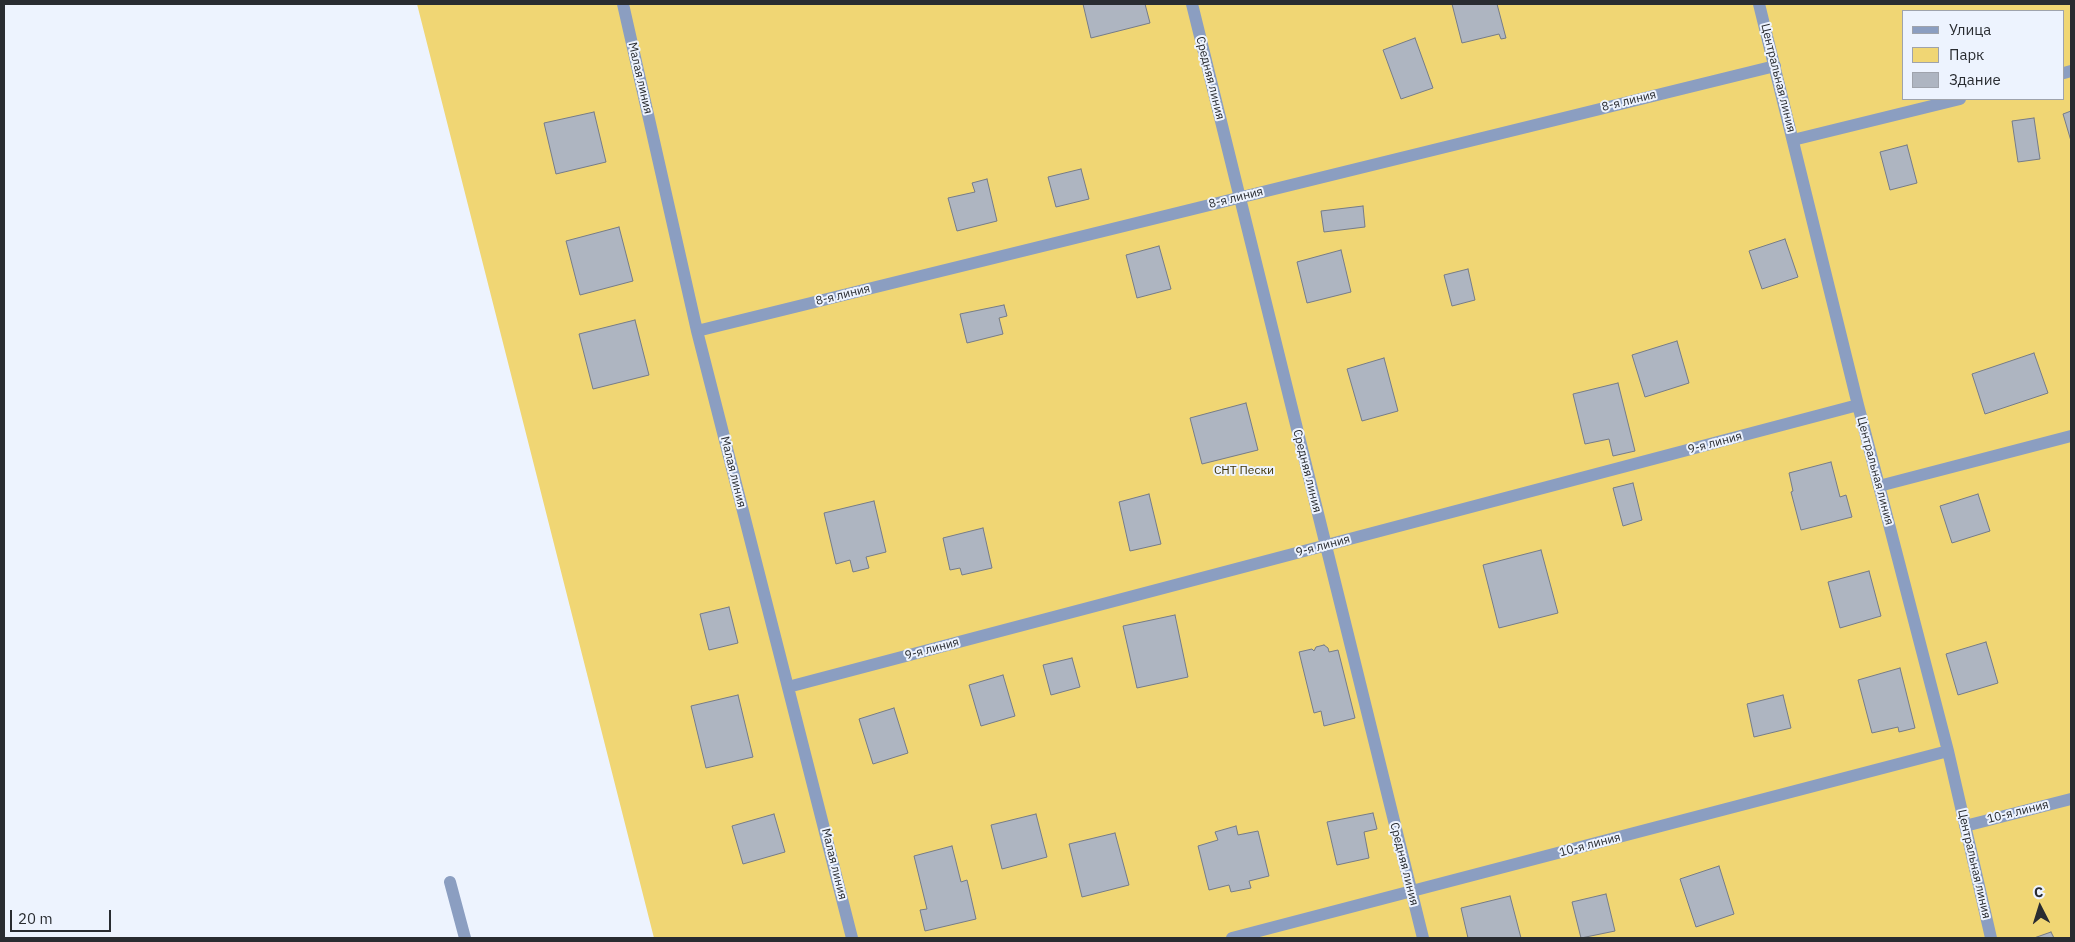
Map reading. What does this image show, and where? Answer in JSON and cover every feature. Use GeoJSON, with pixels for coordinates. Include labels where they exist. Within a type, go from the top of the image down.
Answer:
{"type":"FeatureCollection","features":[{"type":"Feature","properties":{"kind":"street","name":"Малая линия"},"geometry":{"type":"LineString","coordinates":[[623,4],[697,331],[852,938]]}},
{"type":"Feature","properties":{"kind":"street","name":"Средняя линия"},"geometry":{"type":"LineString","coordinates":[[1192,4],[1423,938]]}},
{"type":"Feature","properties":{"kind":"street","name":"Центральная линия"},"geometry":{"type":"LineString","coordinates":[[1759,4],[1858,405],[1948,751],[1991,938]]}},
{"type":"Feature","properties":{"kind":"street","name":"8-я линия"},"geometry":{"type":"LineString","coordinates":[[697,331],[1775,66]]}},
{"type":"Feature","properties":{"kind":"street"},"geometry":{"type":"LineString","coordinates":[[1793,140],[1956,100]]}},
{"type":"Feature","properties":{"kind":"street","name":"9-я линия"},"geometry":{"type":"LineString","coordinates":[[788,687],[1858,405]]}},
{"type":"Feature","properties":{"kind":"street"},"geometry":{"type":"LineString","coordinates":[[1879,486],[2071,436]]}},
{"type":"Feature","properties":{"kind":"street","name":"10-я линия"},"geometry":{"type":"LineString","coordinates":[[1232,938],[1948,751]]}},
{"type":"Feature","properties":{"kind":"street","name":"10-я линия"},"geometry":{"type":"LineString","coordinates":[[1965,826],[2071,799]]}},
{"type":"Feature","properties":{"kind":"street"},"geometry":{"type":"LineString","coordinates":[[450,882],[466,938]]}},
{"type":"Feature","properties":{"kind":"green space","name":"СНТ Пески"},"geometry":{"type":"Polygon","coordinates":[[[417,4],[2071,4],[2071,938],[654,938],[417,4]]]}},
{"type":"Feature","properties":{"kind":"building"},"geometry":{"type":"Polygon","coordinates":[[[1083,4],[1145,4],[1150,23],[1091,38],[1083,4]]]}},
{"type":"Feature","properties":{"kind":"building"},"geometry":{"type":"Polygon","coordinates":[[[1452,4],[1497,4],[1506,38],[1501,39],[1499,34],[1462,43],[1452,4]]]}},
{"type":"Feature","properties":{"kind":"building"},"geometry":{"type":"Polygon","coordinates":[[[1415,38],[1433,88],[1401,99],[1383,50],[1415,38]]]}},
{"type":"Feature","properties":{"kind":"building"},"geometry":{"type":"Polygon","coordinates":[[[2071,111],[2071,141],[2063,114],[2071,111]]]}},
{"type":"Feature","properties":{"kind":"building"},"geometry":{"type":"Polygon","coordinates":[[[594,112],[606,162],[556,174],[544,123],[594,112]]]}},
{"type":"Feature","properties":{"kind":"building"},"geometry":{"type":"Polygon","coordinates":[[[2034,118],[2040,159],[2018,162],[2012,121],[2034,118]]]}},
{"type":"Feature","properties":{"kind":"building"},"geometry":{"type":"Polygon","coordinates":[[[1907,145],[1917,183],[1890,190],[1880,152],[1907,145]]]}},
{"type":"Feature","properties":{"kind":"building"},"geometry":{"type":"Polygon","coordinates":[[[1081,169],[1089,199],[1056,207],[1048,177],[1081,169]]]}},
{"type":"Feature","properties":{"kind":"building"},"geometry":{"type":"Polygon","coordinates":[[[987,179],[997,221],[957,231],[948,198],[975,192],[972,183],[987,179]]]}},
{"type":"Feature","properties":{"kind":"building"},"geometry":{"type":"Polygon","coordinates":[[[1363,206],[1365,227],[1324,232],[1321,211],[1363,206]]]}},
{"type":"Feature","properties":{"kind":"building"},"geometry":{"type":"Polygon","coordinates":[[[619,227],[633,281],[580,295],[566,241],[619,227]]]}},
{"type":"Feature","properties":{"kind":"building"},"geometry":{"type":"Polygon","coordinates":[[[1785,239],[1798,277],[1762,289],[1749,251],[1785,239]]]}},
{"type":"Feature","properties":{"kind":"building"},"geometry":{"type":"Polygon","coordinates":[[[1159,246],[1171,289],[1137,298],[1126,255],[1159,246]]]}},
{"type":"Feature","properties":{"kind":"building"},"geometry":{"type":"Polygon","coordinates":[[[1341,250],[1351,292],[1307,303],[1297,262],[1341,250]]]}},
{"type":"Feature","properties":{"kind":"building"},"geometry":{"type":"Polygon","coordinates":[[[1468,269],[1475,300],[1452,306],[1444,275],[1468,269]]]}},
{"type":"Feature","properties":{"kind":"building"},"geometry":{"type":"Polygon","coordinates":[[[1004,305],[1007,316],[999,318],[1003,334],[967,343],[960,314],[1004,305]]]}},
{"type":"Feature","properties":{"kind":"building"},"geometry":{"type":"Polygon","coordinates":[[[635,320],[649,375],[593,389],[579,334],[635,320]]]}},
{"type":"Feature","properties":{"kind":"building"},"geometry":{"type":"Polygon","coordinates":[[[1677,341],[1689,383],[1645,397],[1632,355],[1677,341]]]}},
{"type":"Feature","properties":{"kind":"building"},"geometry":{"type":"Polygon","coordinates":[[[2034,353],[2048,393],[1985,414],[1972,374],[2034,353]]]}},
{"type":"Feature","properties":{"kind":"building"},"geometry":{"type":"Polygon","coordinates":[[[1384,358],[1398,411],[1362,421],[1347,369],[1384,358]]]}},
{"type":"Feature","properties":{"kind":"building"},"geometry":{"type":"Polygon","coordinates":[[[1618,383],[1635,451],[1613,456],[1609,439],[1585,444],[1573,394],[1618,383]]]}},
{"type":"Feature","properties":{"kind":"building"},"geometry":{"type":"Polygon","coordinates":[[[1246,403],[1258,450],[1202,464],[1190,418],[1246,403]]]}},
{"type":"Feature","properties":{"kind":"building"},"geometry":{"type":"Polygon","coordinates":[[[1831,462],[1840,497],[1846,495],[1852,517],[1801,530],[1791,492],[1793,491],[1789,473],[1831,462]]]}},
{"type":"Feature","properties":{"kind":"building"},"geometry":{"type":"Polygon","coordinates":[[[1633,483],[1642,520],[1623,526],[1613,488],[1633,483]]]}},
{"type":"Feature","properties":{"kind":"building"},"geometry":{"type":"Polygon","coordinates":[[[1149,494],[1161,544],[1130,551],[1119,502],[1149,494]]]}},
{"type":"Feature","properties":{"kind":"building"},"geometry":{"type":"Polygon","coordinates":[[[1978,494],[1990,531],[1952,543],[1940,506],[1978,494]]]}},
{"type":"Feature","properties":{"kind":"building"},"geometry":{"type":"Polygon","coordinates":[[[874,501],[886,552],[866,557],[869,568],[853,572],[850,560],[836,564],[824,513],[874,501]]]}},
{"type":"Feature","properties":{"kind":"building"},"geometry":{"type":"Polygon","coordinates":[[[983,528],[992,568],[962,575],[960,568],[950,570],[943,538],[983,528]]]}},
{"type":"Feature","properties":{"kind":"building"},"geometry":{"type":"Polygon","coordinates":[[[1541,550],[1558,613],[1499,628],[1483,565],[1541,550]]]}},
{"type":"Feature","properties":{"kind":"building"},"geometry":{"type":"Polygon","coordinates":[[[1869,571],[1881,616],[1840,628],[1828,582],[1869,571]]]}},
{"type":"Feature","properties":{"kind":"building"},"geometry":{"type":"Polygon","coordinates":[[[729,607],[738,643],[709,650],[700,614],[729,607]]]}},
{"type":"Feature","properties":{"kind":"building"},"geometry":{"type":"Polygon","coordinates":[[[1175,615],[1188,677],[1137,688],[1123,626],[1175,615]]]}},
{"type":"Feature","properties":{"kind":"building"},"geometry":{"type":"Polygon","coordinates":[[[1986,642],[1998,683],[1958,695],[1946,654],[1986,642]]]}},
{"type":"Feature","properties":{"kind":"building"},"geometry":{"type":"Polygon","coordinates":[[[1324,645],[1328,648],[1329,652],[1338,650],[1355,718],[1324,726],[1321,711],[1314,713],[1299,652],[1312,649],[1314,651],[1316,647],[1324,645]]]}},
{"type":"Feature","properties":{"kind":"building"},"geometry":{"type":"Polygon","coordinates":[[[1072,658],[1080,687],[1051,695],[1043,665],[1072,658]]]}},
{"type":"Feature","properties":{"kind":"building"},"geometry":{"type":"Polygon","coordinates":[[[1900,668],[1915,728],[1899,732],[1898,727],[1872,733],[1858,680],[1900,668]]]}},
{"type":"Feature","properties":{"kind":"building"},"geometry":{"type":"Polygon","coordinates":[[[1003,675],[1015,716],[981,726],[969,685],[1003,675]]]}},
{"type":"Feature","properties":{"kind":"building"},"geometry":{"type":"Polygon","coordinates":[[[738,695],[753,757],[706,768],[691,706],[738,695]]]}},
{"type":"Feature","properties":{"kind":"building"},"geometry":{"type":"Polygon","coordinates":[[[1783,695],[1791,728],[1754,737],[1747,704],[1783,695]]]}},
{"type":"Feature","properties":{"kind":"building"},"geometry":{"type":"Polygon","coordinates":[[[894,708],[908,753],[873,764],[859,719],[894,708]]]}},
{"type":"Feature","properties":{"kind":"building"},"geometry":{"type":"Polygon","coordinates":[[[1373,813],[1377,829],[1364,832],[1369,858],[1337,865],[1327,822],[1373,813]]]}},
{"type":"Feature","properties":{"kind":"building"},"geometry":{"type":"Polygon","coordinates":[[[774,814],[785,852],[743,864],[732,826],[774,814]]]}},
{"type":"Feature","properties":{"kind":"building"},"geometry":{"type":"Polygon","coordinates":[[[1036,814],[1047,857],[1002,869],[991,825],[1036,814]]]}},
{"type":"Feature","properties":{"kind":"building"},"geometry":{"type":"Polygon","coordinates":[[[1236,826],[1238,835],[1258,831],[1269,876],[1249,881],[1251,888],[1231,892],[1229,885],[1209,890],[1198,846],[1218,840],[1215,832],[1236,826]]]}},
{"type":"Feature","properties":{"kind":"building"},"geometry":{"type":"Polygon","coordinates":[[[1115,833],[1129,885],[1082,897],[1069,844],[1115,833]]]}},
{"type":"Feature","properties":{"kind":"building"},"geometry":{"type":"Polygon","coordinates":[[[952,846],[961,882],[967,880],[976,919],[925,931],[920,910],[927,909],[914,856],[952,846]]]}},
{"type":"Feature","properties":{"kind":"building"},"geometry":{"type":"Polygon","coordinates":[[[1719,866],[1734,914],[1696,927],[1680,879],[1719,866]]]}},
{"type":"Feature","properties":{"kind":"building"},"geometry":{"type":"Polygon","coordinates":[[[1606,894],[1615,931],[1581,938],[1572,902],[1606,894]]]}},
{"type":"Feature","properties":{"kind":"building"},"geometry":{"type":"Polygon","coordinates":[[[1510,896],[1521,938],[1468,938],[1461,908],[1510,896]]]}},
{"type":"Feature","properties":{"kind":"building"},"geometry":{"type":"Polygon","coordinates":[[[2051,932],[2054,938],[2034,938],[2051,932]]]}}]}
